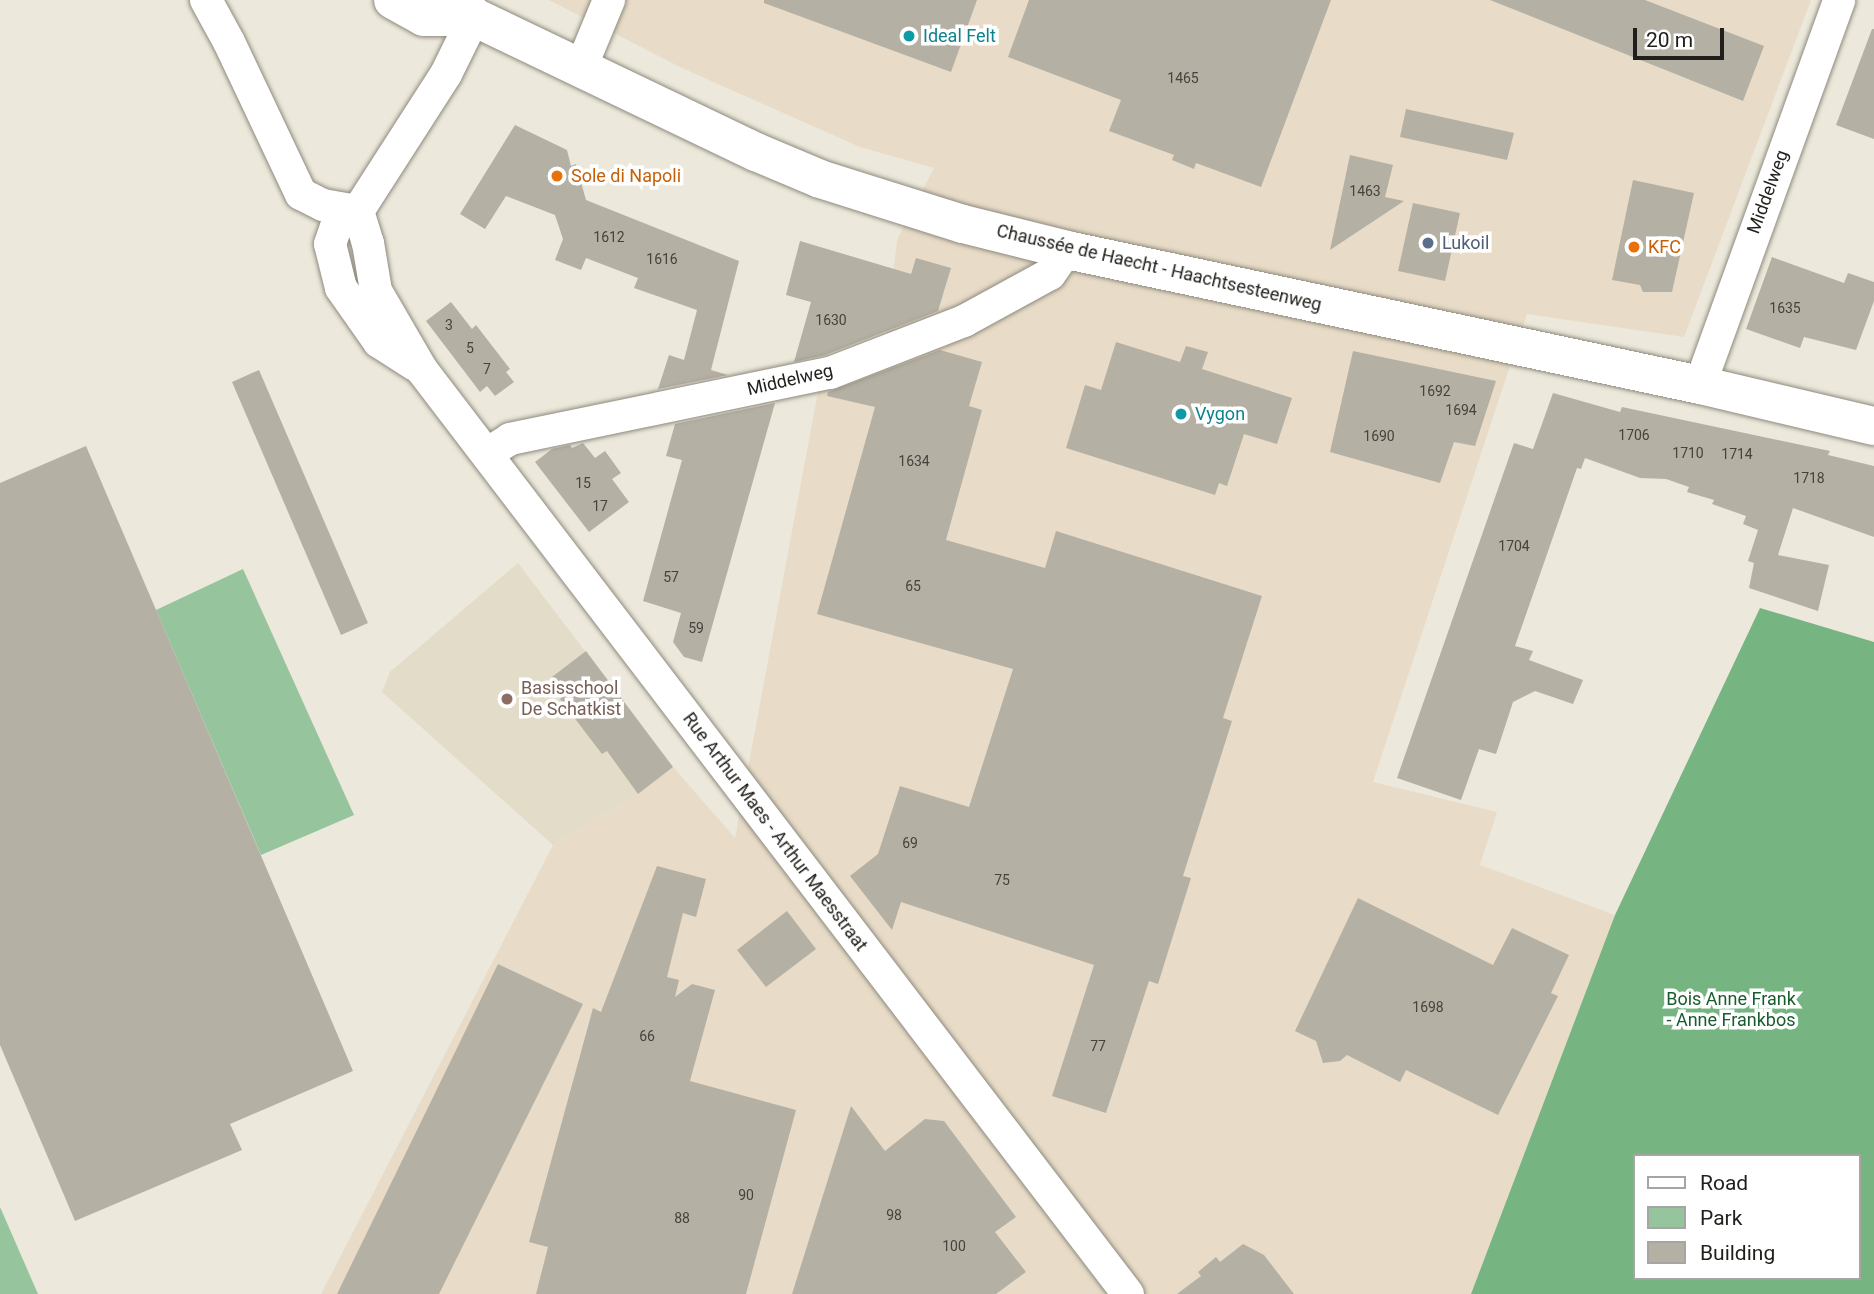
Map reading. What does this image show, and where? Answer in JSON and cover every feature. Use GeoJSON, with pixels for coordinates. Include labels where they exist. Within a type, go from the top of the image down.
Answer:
{"type":"FeatureCollection","features":[{"type":"Feature","properties":{"kind":"main road","name":"Chaussée de Haecht - Haachtsesteenweg"},"geometry":{"type":"LineString","coordinates":[[393,0],[424,17],[467,9],[580,70],[755,152],[820,178],[962,224],[1067,250],[1700,385],[1874,426]]}},
{"type":"Feature","properties":{"kind":"street"},"geometry":{"type":"LineString","coordinates":[[206,0],[229,42],[301,194],[323,205],[358,211]]}},
{"type":"Feature","properties":{"kind":"street"},"geometry":{"type":"LineString","coordinates":[[580,70],[609,0]]}},
{"type":"Feature","properties":{"kind":"street","name":"Middelweg"},"geometry":{"type":"LineString","coordinates":[[1700,385],[1839,0]]}},
{"type":"Feature","properties":{"kind":"street","name":"Rue Arthur Maes - Arthur Maesstraat"},"geometry":{"type":"LineString","coordinates":[[467,9],[446,74],[358,211],[337,227],[330,244],[341,288],[379,342],[422,370],[488,453],[1128,1294]]}},
{"type":"Feature","properties":{"kind":"street","name":"Middelweg"},"geometry":{"type":"LineString","coordinates":[[488,453],[510,439],[830,373],[964,321],[1050,274],[1067,250]]}},
{"type":"Feature","properties":{"kind":"shaded area"},"geometry":{"type":"Polygon","coordinates":[[[549,0],[1811,0],[1684,337],[1527,314],[1373,782],[1497,812],[1480,865],[1615,915],[1471,1294],[321,1294],[553,845],[638,794],[673,767],[735,838],[820,381],[885,343],[897,240],[934,168],[860,147],[682,68],[549,0]]]}},
{"type":"Feature","properties":{"kind":"shaded area","name":"Basisschool De Schatkist"},"geometry":{"type":"Polygon","coordinates":[[[518,563],[673,767],[638,794],[553,845],[382,692],[390,672],[518,563]]]}},
{"type":"Feature","properties":{"kind":"green space"},"geometry":{"type":"Polygon","coordinates":[[[243,569],[354,815],[261,855],[156,610],[243,569]]]}},
{"type":"Feature","properties":{"kind":"green space","name":"Bois Anne Frank - Anne Frankbos"},"geometry":{"type":"Polygon","coordinates":[[[1760,608],[1874,642],[1874,1294],[1471,1294],[1615,915],[1760,608]]]}},
{"type":"Feature","properties":{"kind":"green space"},"geometry":{"type":"Polygon","coordinates":[[[0,1207],[38,1294],[0,1294],[0,1207]]]}},
{"type":"Feature","properties":{"kind":"building","name":"Ideal Felt"},"geometry":{"type":"Polygon","coordinates":[[[764,0],[977,0],[951,72],[764,3],[764,0]]]}},
{"type":"Feature","properties":{"kind":"building"},"geometry":{"type":"Polygon","coordinates":[[[1029,0],[1331,0],[1261,187],[1196,163],[1194,169],[1172,160],[1174,155],[1109,131],[1121,100],[1008,57],[1029,0]]]}},
{"type":"Feature","properties":{"kind":"building"},"geometry":{"type":"Polygon","coordinates":[[[1490,0],[1645,0],[1764,46],[1743,101],[1490,0]]]}},
{"type":"Feature","properties":{"kind":"building"},"geometry":{"type":"Polygon","coordinates":[[[1874,29],[1874,139],[1836,125],[1874,29]]]}},
{"type":"Feature","properties":{"kind":"building"},"geometry":{"type":"Polygon","coordinates":[[[1406,109],[1514,133],[1507,160],[1400,137],[1406,109]]]}},
{"type":"Feature","properties":{"kind":"building"},"geometry":{"type":"Polygon","coordinates":[[[515,125],[567,150],[571,166],[576,164],[586,200],[739,261],[711,370],[728,375],[658,389],[669,355],[684,360],[697,310],[634,288],[638,278],[586,258],[581,270],[555,260],[563,239],[555,215],[506,196],[485,229],[460,214],[515,125]]]}},
{"type":"Feature","properties":{"kind":"building"},"geometry":{"type":"Polygon","coordinates":[[[1350,155],[1393,165],[1385,197],[1404,201],[1330,250],[1350,155]]]}},
{"type":"Feature","properties":{"kind":"building"},"geometry":{"type":"Polygon","coordinates":[[[1633,180],[1694,193],[1672,292],[1643,292],[1640,285],[1612,280],[1633,180]]]}},
{"type":"Feature","properties":{"kind":"building"},"geometry":{"type":"Polygon","coordinates":[[[1413,203],[1460,213],[1445,281],[1398,271],[1413,203]]]}},
{"type":"Feature","properties":{"kind":"building"},"geometry":{"type":"Polygon","coordinates":[[[800,241],[911,274],[916,258],[951,268],[938,311],[825,355],[794,362],[811,302],[786,295],[800,241]]]}},
{"type":"Feature","properties":{"kind":"building"},"geometry":{"type":"Polygon","coordinates":[[[1772,257],[1844,283],[1848,273],[1874,282],[1874,301],[1856,350],[1804,337],[1800,348],[1746,329],[1772,257]]]}},
{"type":"Feature","properties":{"kind":"building"},"geometry":{"type":"Polygon","coordinates":[[[451,302],[472,329],[476,325],[510,369],[506,372],[514,382],[495,396],[487,386],[480,392],[426,321],[451,302]]]}},
{"type":"Feature","properties":{"kind":"building","name":"Vygon"},"geometry":{"type":"Polygon","coordinates":[[[1116,342],[1180,362],[1186,346],[1208,352],[1202,369],[1292,398],[1277,444],[1244,434],[1227,486],[1219,483],[1215,495],[1066,448],[1085,385],[1101,390],[1116,342]]]}},
{"type":"Feature","properties":{"kind":"building"},"geometry":{"type":"Polygon","coordinates":[[[940,350],[982,362],[969,406],[982,410],[946,540],[1045,568],[1056,531],[1262,596],[1223,718],[1232,721],[1183,876],[1191,878],[1158,984],[1149,981],[1106,1113],[1052,1096],[1094,965],[901,902],[892,930],[850,876],[878,854],[900,786],[969,807],[1013,669],[817,614],[875,407],[827,396],[828,392],[940,350]]]}},
{"type":"Feature","properties":{"kind":"building"},"geometry":{"type":"Polygon","coordinates":[[[1353,351],[1496,381],[1475,446],[1454,442],[1440,483],[1330,452],[1353,351]]]}},
{"type":"Feature","properties":{"kind":"building"},"geometry":{"type":"Polygon","coordinates":[[[259,370],[368,623],[341,635],[232,382],[259,370]]]}},
{"type":"Feature","properties":{"kind":"building"},"geometry":{"type":"Polygon","coordinates":[[[1553,393],[1620,412],[1622,407],[1830,451],[1828,455],[1874,466],[1874,537],[1793,508],[1778,555],[1829,565],[1818,611],[1749,588],[1754,563],[1748,561],[1758,530],[1743,524],[1746,516],[1712,504],[1714,500],[1687,492],[1689,487],[1666,479],[1640,478],[1585,458],[1581,469],[1577,468],[1515,646],[1533,651],[1529,660],[1583,680],[1573,704],[1535,691],[1513,702],[1496,754],[1479,749],[1461,800],[1397,778],[1514,443],[1533,449],[1553,393]]]}},
{"type":"Feature","properties":{"kind":"building"},"geometry":{"type":"Polygon","coordinates":[[[775,403],[702,662],[684,657],[673,642],[681,613],[643,601],[682,460],[666,456],[675,424],[775,403]]]}},
{"type":"Feature","properties":{"kind":"building"},"geometry":{"type":"Polygon","coordinates":[[[583,443],[595,458],[605,451],[621,473],[612,479],[629,502],[589,532],[535,462],[552,449],[570,445],[572,448],[583,443]]]}},
{"type":"Feature","properties":{"kind":"building"},"geometry":{"type":"Polygon","coordinates":[[[86,446],[353,1071],[230,1124],[242,1150],[75,1221],[0,1045],[0,483],[86,446]]]}},
{"type":"Feature","properties":{"kind":"building"},"geometry":{"type":"Polygon","coordinates":[[[586,651],[673,767],[638,794],[607,751],[602,754],[560,699],[566,694],[552,677],[586,651]]]}},
{"type":"Feature","properties":{"kind":"building"},"geometry":{"type":"Polygon","coordinates":[[[657,866],[706,879],[696,917],[683,913],[667,977],[679,980],[675,997],[692,984],[715,990],[690,1081],[796,1110],[746,1294],[536,1294],[548,1247],[529,1242],[593,1008],[601,1012],[657,866]]]}},
{"type":"Feature","properties":{"kind":"building"},"geometry":{"type":"Polygon","coordinates":[[[1358,898],[1493,965],[1512,928],[1569,955],[1551,993],[1558,996],[1498,1115],[1406,1070],[1400,1082],[1347,1055],[1340,1061],[1323,1063],[1316,1041],[1295,1031],[1358,898]]]}},
{"type":"Feature","properties":{"kind":"building"},"geometry":{"type":"Polygon","coordinates":[[[787,911],[816,949],[766,987],[737,950],[787,911]]]}},
{"type":"Feature","properties":{"kind":"building"},"geometry":{"type":"Polygon","coordinates":[[[498,964],[583,1004],[439,1294],[337,1294],[498,964]]]}},
{"type":"Feature","properties":{"kind":"building"},"geometry":{"type":"Polygon","coordinates":[[[851,1106],[885,1151],[925,1119],[944,1121],[1016,1217],[995,1232],[1026,1272],[996,1294],[792,1294],[851,1106]]]}},
{"type":"Feature","properties":{"kind":"building"},"geometry":{"type":"Polygon","coordinates":[[[1243,1244],[1264,1255],[1294,1294],[1177,1294],[1201,1276],[1198,1272],[1216,1257],[1220,1262],[1243,1244]]]}},
{"type":"Feature","properties":{"kind":"place","name":"Ideal Felt"},"geometry":{"type":"Point","coordinates":[909,36]}},
{"type":"Feature","properties":{"kind":"place","name":"Sole di Napoli"},"geometry":{"type":"Point","coordinates":[557,176]}},
{"type":"Feature","properties":{"kind":"place","name":"Lukoil"},"geometry":{"type":"Point","coordinates":[1428,243]}},
{"type":"Feature","properties":{"kind":"place","name":"KFC"},"geometry":{"type":"Point","coordinates":[1634,247]}},
{"type":"Feature","properties":{"kind":"place","name":"Vygon"},"geometry":{"type":"Point","coordinates":[1181,414]}},
{"type":"Feature","properties":{"kind":"place","name":"Basisschool De Schatkist"},"geometry":{"type":"Point","coordinates":[507,699]}}]}
